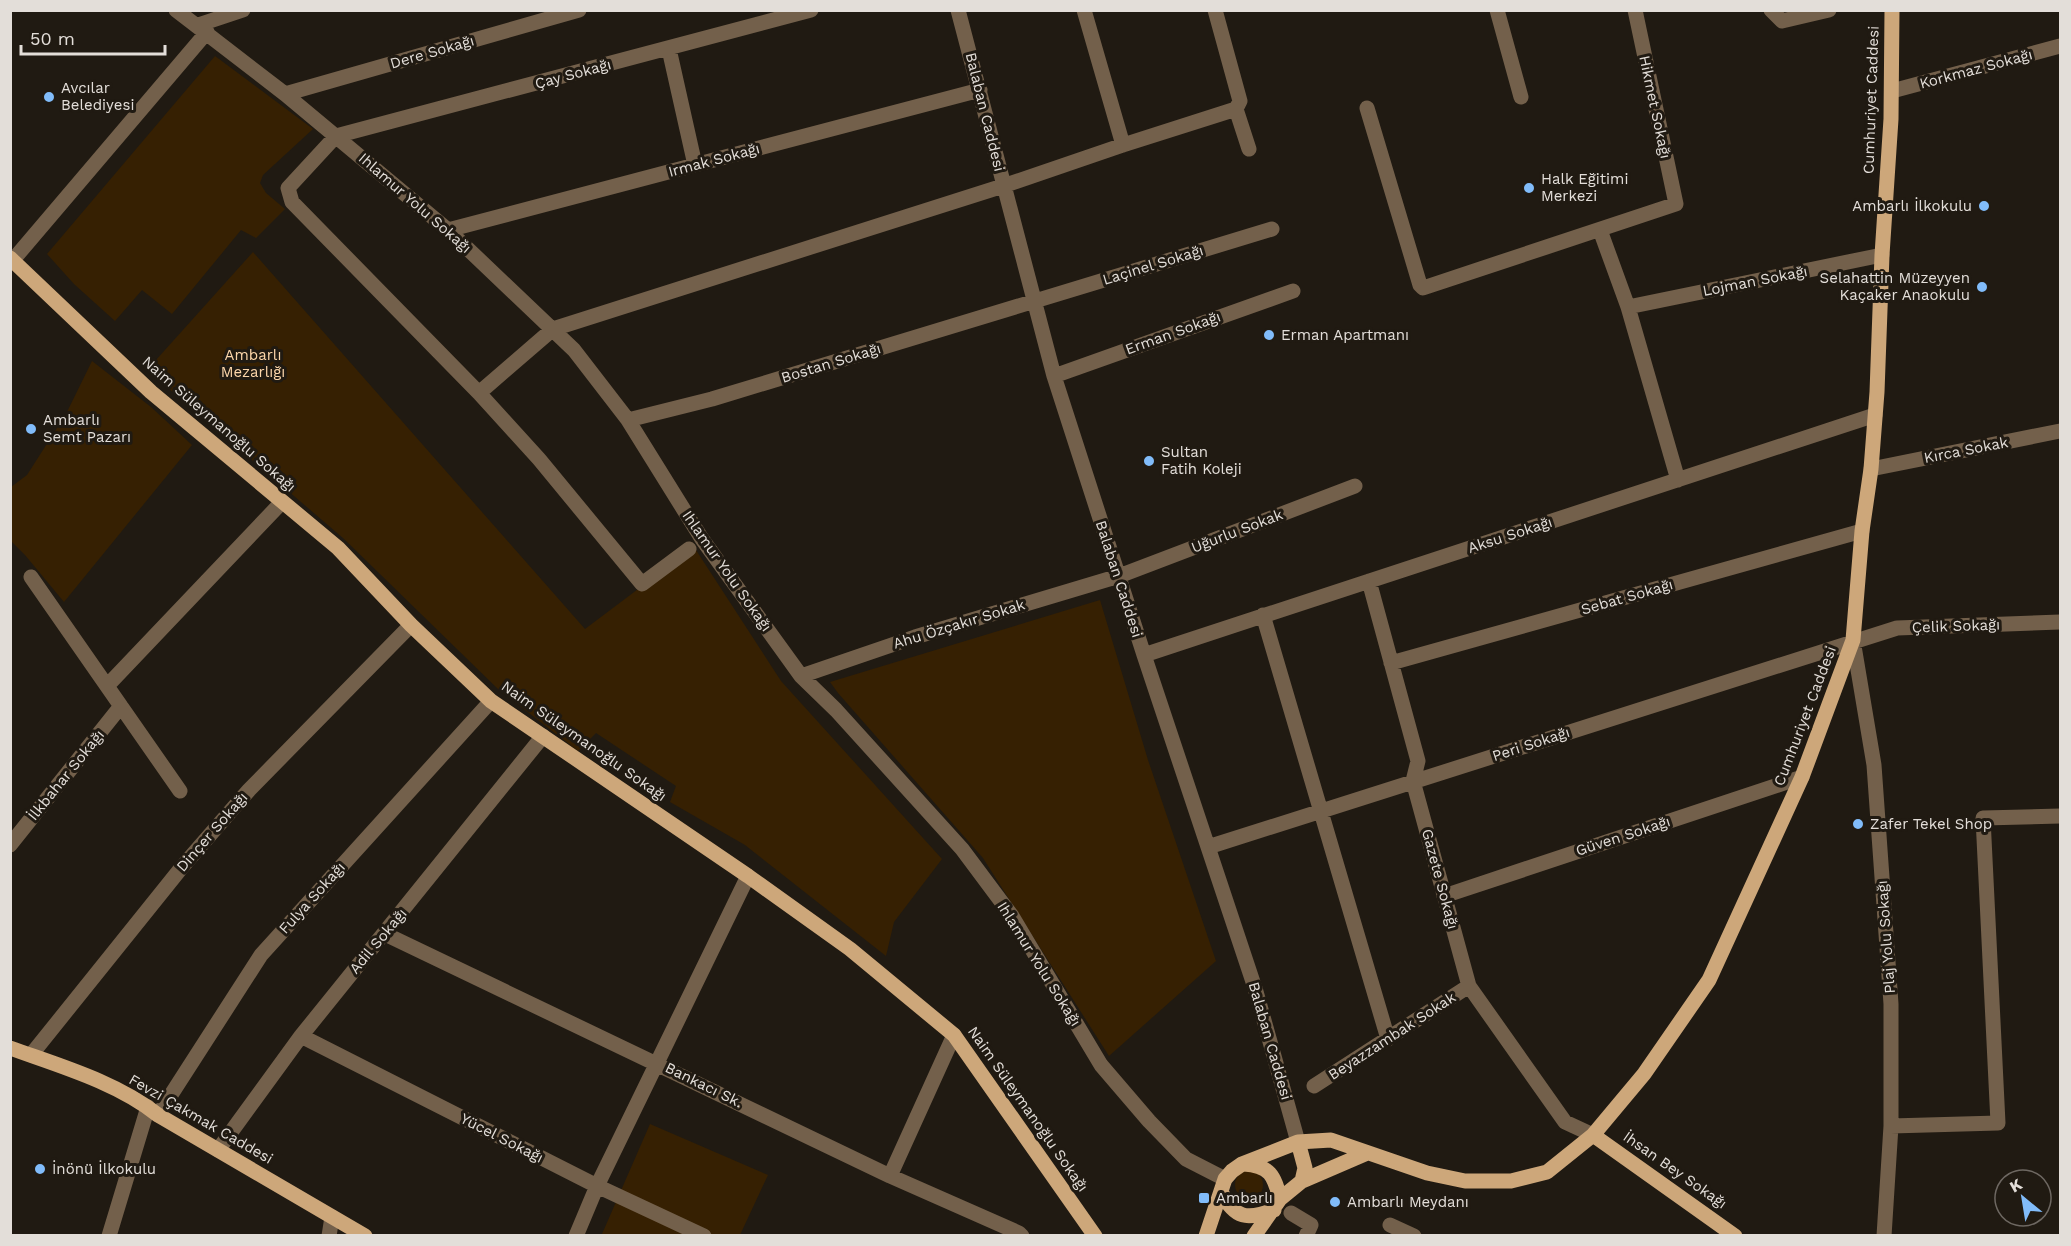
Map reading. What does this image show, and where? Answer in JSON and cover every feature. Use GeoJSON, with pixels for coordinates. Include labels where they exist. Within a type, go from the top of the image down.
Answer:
{"type":"FeatureCollection","features":[{"type":"Feature","properties":{"kind":"main road","name":"Cumhuriyet Caddesi"},"geometry":{"type":"LineString","coordinates":[[1366,1153],[1436,1175],[1465,1180],[1511,1181],[1547,1172],[1593,1135],[1644,1074],[1709,980],[1802,777],[1853,640],[1875,415],[1892,91],[1892,10]]}},
{"type":"Feature","properties":{"kind":"main road","name":"Naim Süleymanoğlu Sokağı"},"geometry":{"type":"LineString","coordinates":[[12,259],[151,392],[338,548],[411,625],[491,700],[748,876],[850,949],[954,1035],[1095,1236]]}},
{"type":"Feature","properties":{"kind":"main road","name":"Fevzi Çakmak Caddesi"},"geometry":{"type":"LineString","coordinates":[[10,1048],[99,1081],[365,1236]]}},
{"type":"Feature","properties":{"kind":"main road","name":"İhsan Bey Sokağı"},"geometry":{"type":"LineString","coordinates":[[1593,1135],[1735,1236]]}},
{"type":"Feature","properties":{"kind":"main road"},"geometry":{"type":"LineString","coordinates":[[1206,1236],[1223,1185],[1232,1171],[1242,1164],[1298,1142],[1331,1140],[1366,1153]]}},
{"type":"Feature","properties":{"kind":"main road"},"geometry":{"type":"LineString","coordinates":[[1298,1142],[1305,1168],[1302,1181]]}},
{"type":"Feature","properties":{"kind":"main road"},"geometry":{"type":"LineString","coordinates":[[1223,1185],[1234,1210],[1245,1216],[1256,1217],[1277,1204],[1302,1181],[1366,1153]]}},
{"type":"Feature","properties":{"kind":"main road"},"geometry":{"type":"LineString","coordinates":[[1242,1164],[1265,1168],[1271,1174],[1277,1204],[1254,1236]]}},
{"type":"Feature","properties":{"kind":"street","name":"Ihlamur Yolu Sokağı"},"geometry":{"type":"LineString","coordinates":[[176,10],[285,93],[447,230],[574,350],[628,420],[702,539],[801,676],[836,710],[962,849],[1012,916],[1101,1065],[1149,1121],[1186,1159],[1223,1185]]}},
{"type":"Feature","properties":{"kind":"street"},"geometry":{"type":"LineString","coordinates":[[12,259],[202,29],[243,10]]}},
{"type":"Feature","properties":{"kind":"street","name":"Dere Sokağı"},"geometry":{"type":"LineString","coordinates":[[285,93],[579,10]]}},
{"type":"Feature","properties":{"kind":"street","name":"Çay Sokağı"},"geometry":{"type":"LineString","coordinates":[[336,136],[811,10]]}},
{"type":"Feature","properties":{"kind":"street","name":"Balaban Caddesi"},"geometry":{"type":"LineString","coordinates":[[958,10],[1054,376],[1255,988],[1298,1142]]}},
{"type":"Feature","properties":{"kind":"street"},"geometry":{"type":"LineString","coordinates":[[1084,10],[1123,145]]}},
{"type":"Feature","properties":{"kind":"street"},"geometry":{"type":"LineString","coordinates":[[1215,10],[1240,100],[1236,110],[1249,149]]}},
{"type":"Feature","properties":{"kind":"street"},"geometry":{"type":"LineString","coordinates":[[1497,10],[1521,98]]}},
{"type":"Feature","properties":{"kind":"street","name":"Hikmet Sokağı"},"geometry":{"type":"LineString","coordinates":[[1600,230],[1676,204],[1635,10]]}},
{"type":"Feature","properties":{"kind":"street"},"geometry":{"type":"LineString","coordinates":[[1771,10],[1782,21],[1829,10]]}},
{"type":"Feature","properties":{"kind":"street","name":"Korkmaz Sokağı"},"geometry":{"type":"LineString","coordinates":[[1892,91],[2061,46]]}},
{"type":"Feature","properties":{"kind":"street"},"geometry":{"type":"LineString","coordinates":[[669,49],[695,165]]}},
{"type":"Feature","properties":{"kind":"street","name":"Irmak Sokağı"},"geometry":{"type":"LineString","coordinates":[[447,230],[980,90]]}},
{"type":"Feature","properties":{"kind":"street"},"geometry":{"type":"LineString","coordinates":[[1367,108],[1420,285],[1423,288],[1600,230],[1628,306],[1678,480]]}},
{"type":"Feature","properties":{"kind":"street"},"geometry":{"type":"LineString","coordinates":[[479,393],[553,329],[1236,110]]}},
{"type":"Feature","properties":{"kind":"street"},"geometry":{"type":"LineString","coordinates":[[336,136],[288,188],[292,201],[479,393],[538,459],[642,584],[688,549]]}},
{"type":"Feature","properties":{"kind":"street","name":"Laçinel Sokağı"},"geometry":{"type":"LineString","coordinates":[[1033,302],[1272,229]]}},
{"type":"Feature","properties":{"kind":"street","name":"Lojman Sokağı"},"geometry":{"type":"LineString","coordinates":[[1628,306],[1882,255]]}},
{"type":"Feature","properties":{"kind":"street","name":"Erman Sokağı"},"geometry":{"type":"LineString","coordinates":[[1054,376],[1293,291]]}},
{"type":"Feature","properties":{"kind":"street","name":"Bostan Sokağı"},"geometry":{"type":"LineString","coordinates":[[628,420],[712,399],[1033,302]]}},
{"type":"Feature","properties":{"kind":"street","name":"Aksu Sokağı"},"geometry":{"type":"LineString","coordinates":[[1144,655],[1875,415]]}},
{"type":"Feature","properties":{"kind":"street","name":"Kırca Sokak"},"geometry":{"type":"LineString","coordinates":[[1871,469],[2061,431]]}},
{"type":"Feature","properties":{"kind":"street","name":"Uğurlu Sokak"},"geometry":{"type":"LineString","coordinates":[[1119,576],[1355,486]]}},
{"type":"Feature","properties":{"kind":"street"},"geometry":{"type":"LineString","coordinates":[[107,686],[282,502]]}},
{"type":"Feature","properties":{"kind":"street","name":"Sebat Sokağı"},"geometry":{"type":"LineString","coordinates":[[1391,663],[1862,531]]}},
{"type":"Feature","properties":{"kind":"street","name":"Ahu Özçakır Sokak"},"geometry":{"type":"LineString","coordinates":[[801,676],[915,637],[1119,576]]}},
{"type":"Feature","properties":{"kind":"street"},"geometry":{"type":"LineString","coordinates":[[31,577],[180,791]]}},
{"type":"Feature","properties":{"kind":"street","name":"Gazete Sokağı"},"geometry":{"type":"LineString","coordinates":[[1369,581],[1419,761],[1413,782],[1469,986],[1565,1122],[1593,1135]]}},
{"type":"Feature","properties":{"kind":"street"},"geometry":{"type":"LineString","coordinates":[[1263,615],[1388,1039]]}},
{"type":"Feature","properties":{"kind":"street","name":"Çelik Sokağı"},"geometry":{"type":"LineString","coordinates":[[1853,640],[1897,628],[2061,622]]}},
{"type":"Feature","properties":{"kind":"street","name":"Dinçer Sokağı"},"geometry":{"type":"LineString","coordinates":[[31,1055],[182,867],[249,790],[411,625]]}},
{"type":"Feature","properties":{"kind":"street","name":"Peri Sokağı"},"geometry":{"type":"LineString","coordinates":[[1208,847],[1853,640]]}},
{"type":"Feature","properties":{"kind":"street","name":"Plaj Yolu Sokağı"},"geometry":{"type":"LineString","coordinates":[[1853,640],[1874,765],[1891,1004],[1891,1125],[1884,1236]]}},
{"type":"Feature","properties":{"kind":"street","name":"Fulya Sokağı"},"geometry":{"type":"LineString","coordinates":[[109,1236],[153,1111],[261,955],[491,700]]}},
{"type":"Feature","properties":{"kind":"street","name":"İlkbahar Sokağı"},"geometry":{"type":"LineString","coordinates":[[10,844],[121,706]]}},
{"type":"Feature","properties":{"kind":"street","name":"Adil Sokağı"},"geometry":{"type":"LineString","coordinates":[[218,1150],[301,1036],[543,736]]}},
{"type":"Feature","properties":{"kind":"street","name":"Güven Sokağı"},"geometry":{"type":"LineString","coordinates":[[1444,896],[1802,777]]}},
{"type":"Feature","properties":{"kind":"street"},"geometry":{"type":"LineString","coordinates":[[1891,1125],[1998,1123],[1983,818],[2061,816]]}},
{"type":"Feature","properties":{"kind":"street"},"geometry":{"type":"LineString","coordinates":[[576,1236],[597,1186],[748,876]]}},
{"type":"Feature","properties":{"kind":"street","name":"Bankacı Sk."},"geometry":{"type":"LineString","coordinates":[[385,934],[891,1176],[1022,1236]]}},
{"type":"Feature","properties":{"kind":"street","name":"Beyazzambak Sokak"},"geometry":{"type":"LineString","coordinates":[[1314,1086],[1469,986]]}},
{"type":"Feature","properties":{"kind":"street"},"geometry":{"type":"LineString","coordinates":[[891,1176],[954,1035]]}},
{"type":"Feature","properties":{"kind":"street","name":"Yücel Sokağı"},"geometry":{"type":"LineString","coordinates":[[301,1036],[597,1186],[705,1236]]}},
{"type":"Feature","properties":{"kind":"street"},"geometry":{"type":"LineString","coordinates":[[1292,1213],[1311,1225],[1306,1236]]}},
{"type":"Feature","properties":{"kind":"street"},"geometry":{"type":"LineString","coordinates":[[329,1236],[332,1217]]}},
{"type":"Feature","properties":{"kind":"street"},"geometry":{"type":"LineString","coordinates":[[1390,1225],[1414,1236]]}},
{"type":"Feature","properties":{"kind":"green space"},"geometry":{"type":"Polygon","coordinates":[[[215,56],[313,129],[263,175],[260,183],[266,193],[285,209],[256,238],[241,230],[172,314],[142,290],[115,321],[74,284],[47,254],[215,56]]]}},
{"type":"Feature","properties":{"kind":"green space","name":"Ambarlı Mezarlığı"},"geometry":{"type":"Polygon","coordinates":[[[253,252],[585,629],[694,547],[781,681],[942,859],[894,922],[886,956],[745,845],[670,802],[676,786],[596,733],[578,751],[498,689],[343,538],[147,370],[253,252]]]}},
{"type":"Feature","properties":{"kind":"green space"},"geometry":{"type":"Polygon","coordinates":[[[92,361],[151,407],[192,445],[64,602],[11,541],[11,487],[27,475],[66,414],[92,361]]]}},
{"type":"Feature","properties":{"kind":"green space"},"geometry":{"type":"Polygon","coordinates":[[[1100,600],[1148,760],[1216,961],[1109,1056],[983,858],[830,682],[1100,600]]]}},
{"type":"Feature","properties":{"kind":"green space"},"geometry":{"type":"Polygon","coordinates":[[[650,1124],[768,1175],[740,1235],[605,1236],[602,1234],[650,1124]]]}},
{"type":"Feature","properties":{"kind":"green space"},"geometry":{"type":"Polygon","coordinates":[[[1249,1171],[1259,1175],[1263,1185],[1259,1195],[1249,1199],[1239,1195],[1235,1185],[1239,1175],[1249,1171]]]}},
{"type":"Feature","properties":{"kind":"place","name":"Avcılar Belediyesi"},"geometry":{"type":"Point","coordinates":[49,97]}},
{"type":"Feature","properties":{"kind":"place","name":"Halk Eğitimi Merkezi"},"geometry":{"type":"Point","coordinates":[1529,188]}},
{"type":"Feature","properties":{"kind":"place","name":"Ambarlı İlkokulu"},"geometry":{"type":"Point","coordinates":[1984,206]}},
{"type":"Feature","properties":{"kind":"place","name":"Selahattin Müzeyyen Kaçaker Anaokulu"},"geometry":{"type":"Point","coordinates":[1982,287]}},
{"type":"Feature","properties":{"kind":"place","name":"Erman Apartmanı"},"geometry":{"type":"Point","coordinates":[1269,335]}},
{"type":"Feature","properties":{"kind":"place","name":"Ambarlı Semt Pazarı"},"geometry":{"type":"Point","coordinates":[31,429]}},
{"type":"Feature","properties":{"kind":"place","name":"Sultan Fatih Koleji"},"geometry":{"type":"Point","coordinates":[1149,461]}},
{"type":"Feature","properties":{"kind":"place","name":"Zafer Tekel Shop"},"geometry":{"type":"Point","coordinates":[1858,824]}},
{"type":"Feature","properties":{"kind":"place","name":"İnönü İlkokulu"},"geometry":{"type":"Point","coordinates":[40,1169]}},
{"type":"Feature","properties":{"kind":"place","name":"Ambarlı"},"geometry":{"type":"Point","coordinates":[1204,1198]}},
{"type":"Feature","properties":{"kind":"place","name":"Ambarlı Meydanı"},"geometry":{"type":"Point","coordinates":[1335,1202]}}]}
